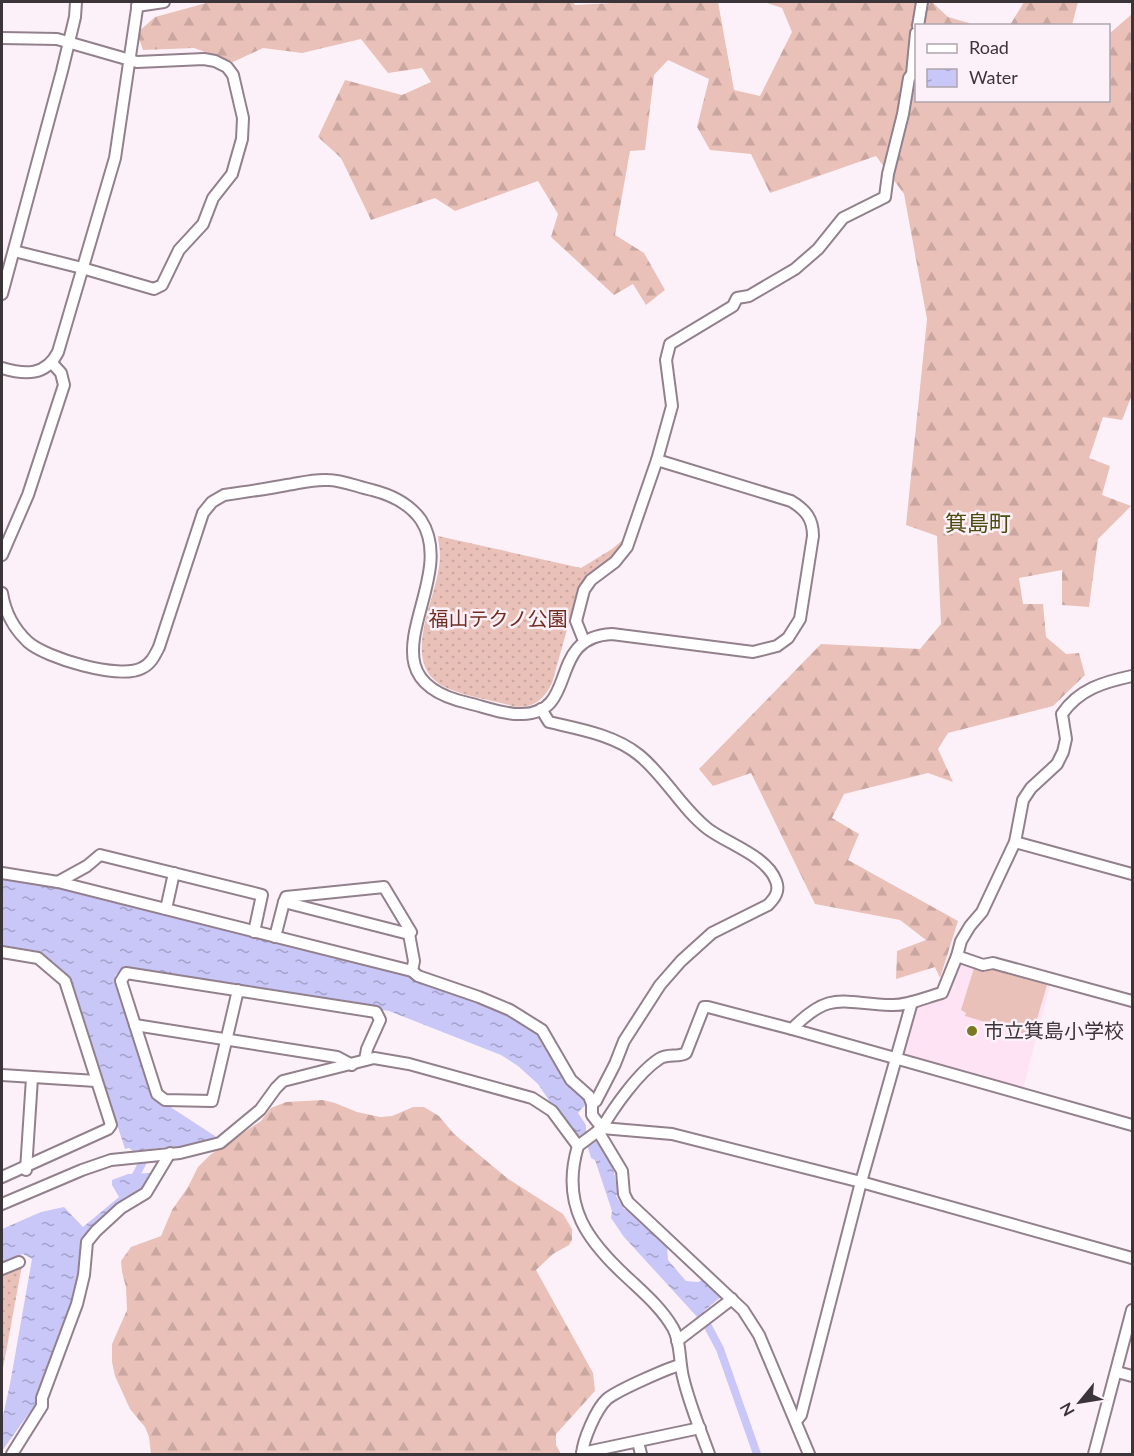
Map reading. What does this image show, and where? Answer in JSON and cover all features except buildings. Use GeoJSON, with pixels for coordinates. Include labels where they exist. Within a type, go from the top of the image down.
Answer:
{"type":"FeatureCollection","features":[{"type":"Feature","properties":{"kind":"street"},"geometry":{"type":"LineString","coordinates":[[2,294],[69,44],[76,2]]}},
{"type":"Feature","properties":{"kind":"street"},"geometry":{"type":"LineString","coordinates":[[2,368],[18,373],[40,371],[52,363],[58,352],[115,158],[137,4],[164,2]]}},
{"type":"Feature","properties":{"kind":"street"},"geometry":{"type":"LineString","coordinates":[[918,24],[922,2]]}},
{"type":"Feature","properties":{"kind":"street"},"geometry":{"type":"LineString","coordinates":[[2,38],[57,39],[137,62],[191,58],[215,61],[227,67],[233,75],[243,118],[238,156],[232,174],[213,198],[203,224],[179,250],[162,285],[154,289],[14,251]]}},
{"type":"Feature","properties":{"kind":"street"},"geometry":{"type":"LineString","coordinates":[[584,641],[576,621],[584,590],[591,580],[615,562],[627,546],[657,460],[672,406],[666,360],[670,344],[733,306],[737,298],[749,296],[795,269],[818,249],[843,218],[885,197],[898,128],[903,114],[909,78],[912,74],[915,43]]}},
{"type":"Feature","properties":{"kind":"street"},"geometry":{"type":"LineString","coordinates":[[2,555],[28,495],[64,386],[61,373],[52,363]]}},
{"type":"Feature","properties":{"kind":"street"},"geometry":{"type":"LineString","coordinates":[[2,593],[5,611],[15,627],[28,642],[45,653],[62,661],[121,672],[142,669],[151,662],[159,647],[203,513],[212,502],[224,495],[329,480],[386,494],[406,504],[417,514],[427,530],[432,562],[412,647],[415,665],[422,678],[433,690],[449,699],[524,715],[541,709],[555,698],[574,650],[584,641],[597,635],[612,634],[753,652],[777,646],[788,638],[800,619],[813,536],[813,523],[804,509],[791,501],[657,460]]}},
{"type":"Feature","properties":{"kind":"street"},"geometry":{"type":"LineString","coordinates":[[792,1029],[812,1011],[829,1002],[847,1000],[893,1005],[942,993],[961,941],[982,912],[1015,842],[1023,800],[1031,788],[1057,764],[1063,752],[1066,738],[1062,714],[1082,693],[1095,686],[1132,676]]}},
{"type":"Feature","properties":{"kind":"street"},"geometry":{"type":"LineString","coordinates":[[541,709],[549,722],[616,741],[639,755],[701,823],[743,849],[770,870],[778,888],[775,897],[768,905],[712,933],[681,961],[660,985],[624,1041],[612,1070],[596,1101],[592,1104]]}},
{"type":"Feature","properties":{"kind":"street"},"geometry":{"type":"LineString","coordinates":[[1015,842],[1132,874]]}},
{"type":"Feature","properties":{"kind":"street"},"geometry":{"type":"LineString","coordinates":[[58,882],[87,866],[100,855],[262,895],[254,932]]}},
{"type":"Feature","properties":{"kind":"street"},"geometry":{"type":"LineString","coordinates":[[2,873],[58,882],[412,971],[418,976],[510,1010],[538,1026],[553,1046],[571,1080],[589,1096],[592,1115],[622,1171],[624,1194],[628,1202],[743,1310],[759,1335],[809,1455]]}},
{"type":"Feature","properties":{"kind":"street"},"geometry":{"type":"LineString","coordinates":[[166,909],[174,873]]}},
{"type":"Feature","properties":{"kind":"street"},"geometry":{"type":"LineString","coordinates":[[275,937],[286,897],[384,887],[411,932],[409,934],[414,961],[412,971]]}},
{"type":"Feature","properties":{"kind":"street"},"geometry":{"type":"LineString","coordinates":[[284,902],[409,934]]}},
{"type":"Feature","properties":{"kind":"street"},"geometry":{"type":"LineString","coordinates":[[2,952],[38,958],[65,981],[111,1125],[108,1130],[2,1177]]}},
{"type":"Feature","properties":{"kind":"street"},"geometry":{"type":"LineString","coordinates":[[957,956],[983,965],[993,963],[1132,1001]]}},
{"type":"Feature","properties":{"kind":"street"},"geometry":{"type":"LineString","coordinates":[[238,990],[212,1101],[165,1100],[157,1094],[121,981],[126,973],[238,990],[376,1012],[380,1020],[366,1049],[365,1060]]}},
{"type":"Feature","properties":{"kind":"street"},"geometry":{"type":"LineString","coordinates":[[796,1421],[801,1414],[861,1182],[912,1002]]}},
{"type":"Feature","properties":{"kind":"street"},"geometry":{"type":"LineString","coordinates":[[709,1455],[689,1400],[674,1330],[658,1306],[607,1259],[589,1237],[580,1222],[574,1204],[572,1181],[578,1146],[600,1129],[611,1111],[658,1059],[668,1055],[679,1056],[686,1053],[704,1007],[792,1029],[1132,1125]]}},
{"type":"Feature","properties":{"kind":"street"},"geometry":{"type":"LineString","coordinates":[[135,1025],[337,1057],[352,1065]]}},
{"type":"Feature","properties":{"kind":"street"},"geometry":{"type":"LineString","coordinates":[[2,1204],[111,1160],[200,1149],[220,1143],[260,1110],[284,1081],[374,1058],[399,1062],[532,1098],[552,1110],[578,1146]]}},
{"type":"Feature","properties":{"kind":"street"},"geometry":{"type":"LineString","coordinates":[[2,1075],[96,1081]]}},
{"type":"Feature","properties":{"kind":"street"},"geometry":{"type":"LineString","coordinates":[[2,1183],[26,1170],[32,1078]]}},
{"type":"Feature","properties":{"kind":"street"},"geometry":{"type":"LineString","coordinates":[[600,1129],[672,1134],[861,1182],[1132,1258]]}},
{"type":"Feature","properties":{"kind":"street"},"geometry":{"type":"LineString","coordinates":[[12,1455],[42,1406],[42,1398],[79,1296],[84,1275],[87,1242],[121,1208],[146,1193],[166,1154]]}},
{"type":"Feature","properties":{"kind":"street"},"geometry":{"type":"LineString","coordinates":[[2,1269],[19,1262]]}},
{"type":"Feature","properties":{"kind":"street"},"geometry":{"type":"LineString","coordinates":[[677,1341],[732,1299]]}},
{"type":"Feature","properties":{"kind":"street"},"geometry":{"type":"LineString","coordinates":[[1094,1455],[1132,1310]]}},
{"type":"Feature","properties":{"kind":"street"},"geometry":{"type":"LineString","coordinates":[[680,1365],[635,1384],[608,1399],[592,1424],[583,1445],[582,1454],[700,1428]]}},
{"type":"Feature","properties":{"kind":"street"},"geometry":{"type":"LineString","coordinates":[[1116,1372],[1132,1376]]}},
{"type":"Feature","properties":{"kind":"street"},"geometry":{"type":"LineString","coordinates":[[638,1442],[641,1455]]}},
{"type":"Feature","properties":{"kind":"shaded area","name":"市立箕島小学校"},"geometry":{"type":"Polygon","coordinates":[[[959,961],[994,967],[1051,982],[1022,1093],[901,1058],[913,1006],[947,996],[959,961]]]}},
{"type":"Feature","properties":{"kind":"green space"},"geometry":{"type":"Polygon","coordinates":[[[210,2],[573,2],[575,5],[614,2],[718,2],[734,90],[760,96],[792,32],[782,8],[764,2],[932,2],[948,17],[969,23],[915,24],[915,102],[1110,102],[1110,33],[1132,14],[1132,395],[1122,420],[1103,417],[1089,458],[1110,466],[1102,495],[1131,506],[1098,539],[1089,607],[1062,605],[1062,570],[1019,578],[1023,604],[1043,604],[1046,637],[1066,654],[1079,653],[1085,675],[1053,706],[948,733],[938,749],[953,782],[928,773],[844,794],[832,818],[859,834],[848,860],[958,921],[940,978],[935,967],[896,979],[897,951],[926,940],[900,920],[815,904],[751,773],[713,786],[699,769],[821,644],[920,649],[941,624],[937,536],[906,525],[927,319],[904,194],[876,156],[770,193],[751,154],[710,150],[697,127],[709,79],[668,60],[654,75],[645,150],[630,151],[615,235],[644,253],[665,290],[646,305],[633,284],[614,295],[551,237],[558,214],[538,181],[455,211],[435,198],[371,220],[341,158],[318,137],[345,80],[402,95],[431,82],[422,68],[388,73],[361,39],[302,53],[263,48],[233,62],[194,48],[143,50],[137,33],[155,17],[210,2]]]}},
{"type":"Feature","properties":{"kind":"green space"},"geometry":{"type":"Polygon","coordinates":[[[1024,2],[1078,2],[1072,24],[1011,24],[1024,2]]]}},
{"type":"Feature","properties":{"kind":"green space","name":"福山テクノ公園"},"geometry":{"type":"Polygon","coordinates":[[[438,536],[581,568],[625,538],[616,556],[579,587],[552,683],[546,694],[532,705],[513,706],[447,688],[432,677],[424,663],[422,646],[424,627],[440,554],[438,536]]]}},
{"type":"Feature","properties":{"kind":"green space"},"geometry":{"type":"Polygon","coordinates":[[[974,968],[984,972],[994,969],[1047,985],[1032,1036],[965,1016],[966,1013],[961,1010],[974,968]]]}},
{"type":"Feature","properties":{"kind":"green space"},"geometry":{"type":"Polygon","coordinates":[[[323,1100],[380,1117],[392,1116],[413,1107],[424,1107],[439,1116],[454,1134],[507,1178],[563,1214],[572,1229],[572,1240],[569,1245],[553,1254],[536,1270],[593,1373],[595,1391],[556,1434],[556,1445],[561,1454],[151,1454],[145,1427],[130,1409],[115,1376],[112,1362],[112,1344],[127,1310],[126,1287],[121,1261],[131,1247],[161,1236],[172,1210],[198,1167],[210,1155],[261,1121],[271,1108],[286,1102],[323,1100]]]}},
{"type":"Feature","properties":{"kind":"green space"},"geometry":{"type":"Polygon","coordinates":[[[22,1265],[2,1374],[2,1272],[22,1265]]]}},
{"type":"Feature","properties":{"kind":"water"},"geometry":{"type":"Polygon","coordinates":[[[2,878],[47,886],[414,977],[485,1002],[541,1030],[588,1102],[578,1113],[586,1125],[586,1132],[578,1138],[573,1136],[538,1084],[518,1066],[501,1055],[389,1011],[124,966],[115,976],[155,1097],[218,1138],[179,1149],[167,1147],[133,1151],[129,1148],[125,1149],[69,977],[37,951],[2,945],[2,878]]]}},
{"type":"Feature","properties":{"kind":"water"},"geometry":{"type":"Polygon","coordinates":[[[593,1140],[608,1156],[618,1193],[616,1196],[624,1209],[630,1210],[667,1246],[668,1260],[686,1281],[698,1282],[704,1279],[722,1296],[704,1311],[706,1315],[699,1319],[624,1237],[611,1218],[612,1211],[595,1160],[591,1158],[587,1144],[593,1140]]]}},
{"type":"Feature","properties":{"kind":"water"},"geometry":{"type":"Polygon","coordinates":[[[154,1173],[144,1189],[82,1246],[77,1287],[37,1402],[2,1451],[2,1420],[32,1259],[23,1254],[2,1262],[2,1229],[41,1212],[64,1207],[83,1227],[119,1197],[112,1185],[112,1180],[128,1174],[154,1173]]]}},
{"type":"Feature","properties":{"kind":"waterway"},"geometry":{"type":"LineString","coordinates":[[133,1181],[153,1142]]}},
{"type":"Feature","properties":{"kind":"waterway"},"geometry":{"type":"LineString","coordinates":[[703,1317],[720,1349],[757,1454]]}},
{"type":"Feature","properties":{"kind":"place","name":"市立箕島小学校"},"geometry":{"type":"Point","coordinates":[972,1031]}},
{"type":"Feature","properties":{"kind":"district","name":"箕島町"},"geometry":{"type":"Point","coordinates":[978,523]}}]}
